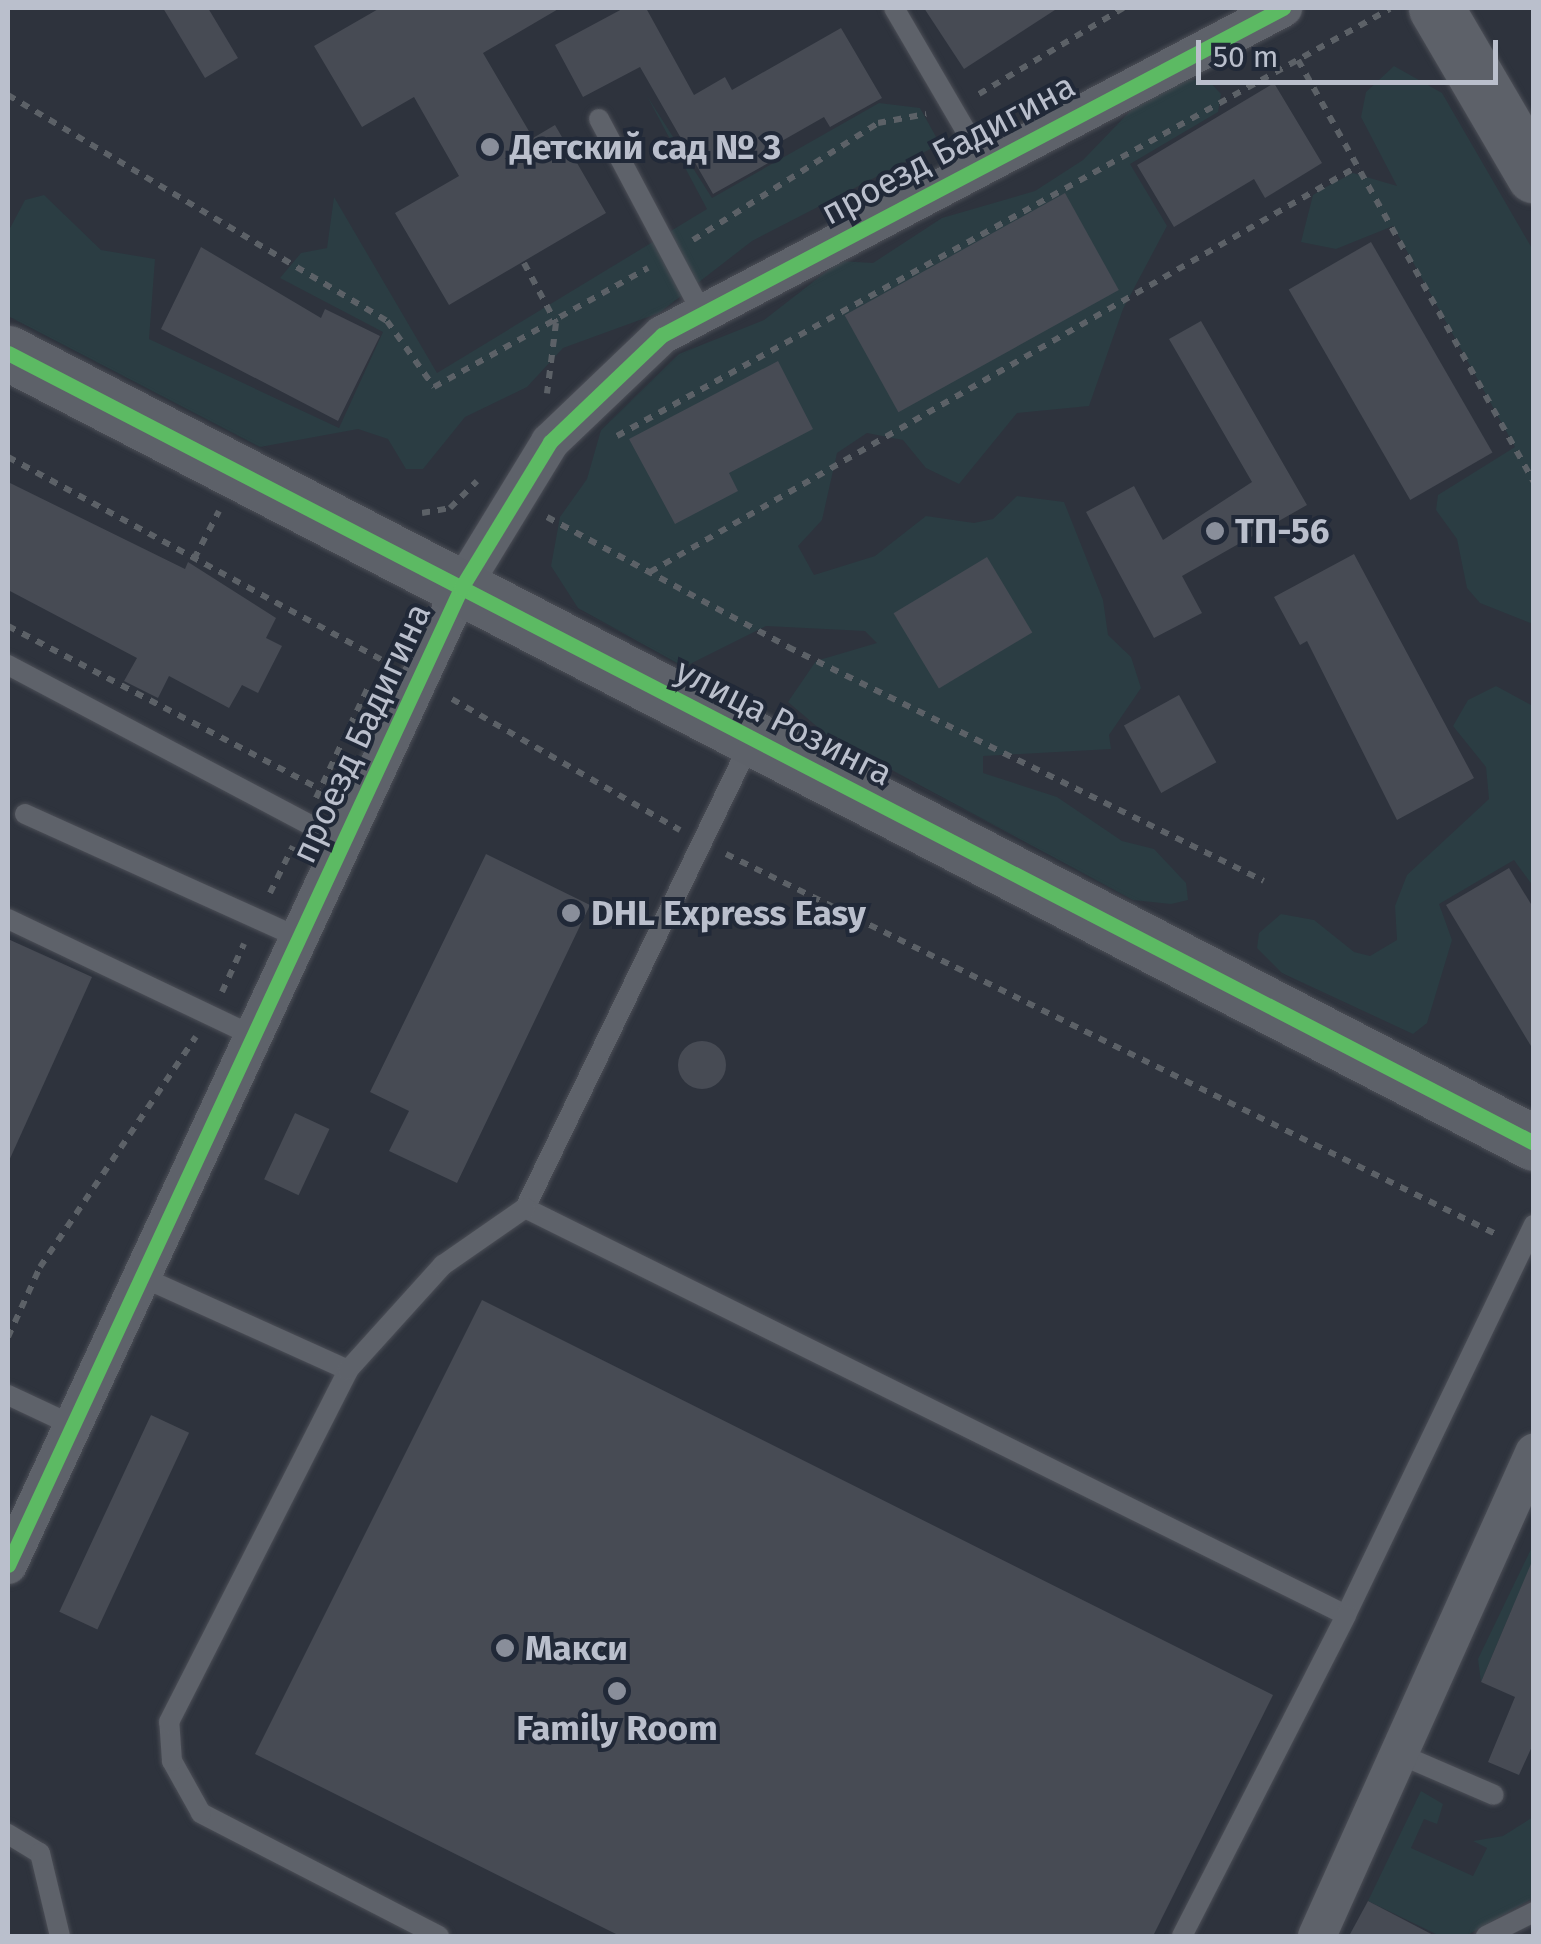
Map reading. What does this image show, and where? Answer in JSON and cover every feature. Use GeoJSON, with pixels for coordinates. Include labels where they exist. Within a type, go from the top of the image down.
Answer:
{"type":"FeatureCollection","features":[{"type":"Feature","properties":{"kind":"street","name":"проезд Бадигина"},"geometry":{"type":"LineString","coordinates":[[8,1565],[462,588],[550,442],[584,402],[662,335],[985,164],[1234,19],[1283,8]]}},
{"type":"Feature","properties":{"kind":"street"},"geometry":{"type":"LineString","coordinates":[[1436,8],[1534,176]]}},
{"type":"Feature","properties":{"kind":"street","name":"улица Розинга"},"geometry":{"type":"LineString","coordinates":[[8,353],[1534,1144]]}},
{"type":"Feature","properties":{"kind":"street"},"geometry":{"type":"LineString","coordinates":[[1318,1936],[1399,1754],[1522,1506],[1534,1454]]}},
{"type":"Feature","properties":{"kind":"lane"},"geometry":{"type":"LineString","coordinates":[[894,8],[985,164]]}},
{"type":"Feature","properties":{"kind":"lane"},"geometry":{"type":"LineString","coordinates":[[599,119],[674,252],[702,313]]}},
{"type":"Feature","properties":{"kind":"lane"},"geometry":{"type":"LineString","coordinates":[[8,665],[342,842]]}},
{"type":"Feature","properties":{"kind":"lane"},"geometry":{"type":"LineString","coordinates":[[439,1936],[201,1813],[172,1761],[170,1722],[348,1370],[443,1265],[524,1208],[752,739]]}},
{"type":"Feature","properties":{"kind":"lane"},"geometry":{"type":"LineString","coordinates":[[25,814],[299,938]]}},
{"type":"Feature","properties":{"kind":"lane"},"geometry":{"type":"LineString","coordinates":[[8,920],[253,1036]]}},
{"type":"Feature","properties":{"kind":"lane"},"geometry":{"type":"LineString","coordinates":[[524,1208],[1346,1615]]}},
{"type":"Feature","properties":{"kind":"lane"},"geometry":{"type":"LineString","coordinates":[[1182,1936],[1346,1615],[1534,1225]]}},
{"type":"Feature","properties":{"kind":"lane"},"geometry":{"type":"LineString","coordinates":[[142,1276],[348,1370]]}},
{"type":"Feature","properties":{"kind":"lane"},"geometry":{"type":"LineString","coordinates":[[8,1395],[72,1425]]}},
{"type":"Feature","properties":{"kind":"lane"},"geometry":{"type":"LineString","coordinates":[[1399,1754],[1494,1795]]}},
{"type":"Feature","properties":{"kind":"lane"},"geometry":{"type":"LineString","coordinates":[[8,1834],[40,1853],[60,1936]]}},
{"type":"Feature","properties":{"kind":"lane"},"geometry":{"type":"LineString","coordinates":[[1486,1936],[1534,1912]]}},
{"type":"Feature","properties":{"kind":"path"},"geometry":{"type":"LineString","coordinates":[[8,95],[388,321],[434,387],[556,323],[878,123],[953,109],[1123,8]]}},
{"type":"Feature","properties":{"kind":"path"},"geometry":{"type":"LineString","coordinates":[[613,438],[1392,8]]}},
{"type":"Feature","properties":{"kind":"path"},"geometry":{"type":"LineString","coordinates":[[1298,60],[1534,482]]}},
{"type":"Feature","properties":{"kind":"path"},"geometry":{"type":"LineString","coordinates":[[650,572],[1358,166]]}},
{"type":"Feature","properties":{"kind":"path"},"geometry":{"type":"LineString","coordinates":[[524,263],[556,323],[547,394],[537,410]]}},
{"type":"Feature","properties":{"kind":"path"},"geometry":{"type":"LineString","coordinates":[[8,457],[419,680],[702,842],[1523,1247]]}},
{"type":"Feature","properties":{"kind":"path"},"geometry":{"type":"LineString","coordinates":[[401,517],[450,508],[490,468]]}},
{"type":"Feature","properties":{"kind":"path"},"geometry":{"type":"LineString","coordinates":[[194,559],[239,473]]}},
{"type":"Feature","properties":{"kind":"path"},"geometry":{"type":"LineString","coordinates":[[546,516],[1264,881]]}},
{"type":"Feature","properties":{"kind":"path"},"geometry":{"type":"LineString","coordinates":[[8,626],[320,789]]}},
{"type":"Feature","properties":{"kind":"shaded area"},"geometry":{"type":"Polygon","coordinates":[[[1394,66],[1442,93],[1533,250],[1533,624],[1480,603],[1467,588],[1457,539],[1436,510],[1438,495],[1515,447],[1393,226],[1336,249],[1301,242],[1313,195],[1326,187],[1353,173],[1397,186],[1361,117],[1366,92],[1394,66]]]}},
{"type":"Feature","properties":{"kind":"shaded area"},"geometry":{"type":"Polygon","coordinates":[[[1178,79],[1209,81],[1221,94],[1218,112],[1130,164],[1167,226],[1123,309],[1089,406],[1017,413],[959,484],[926,468],[903,440],[867,433],[837,453],[822,520],[798,546],[814,575],[875,556],[926,516],[974,523],[993,519],[1017,496],[1064,502],[1103,600],[1108,635],[1131,657],[1141,688],[1109,735],[1111,749],[983,756],[983,773],[1057,797],[1122,841],[1154,849],[1186,883],[1188,900],[1171,904],[1133,900],[827,735],[788,702],[816,661],[877,643],[865,631],[766,626],[684,667],[578,608],[551,566],[560,517],[587,479],[601,430],[679,354],[764,320],[840,261],[873,263],[942,218],[1035,191],[1083,160],[1138,103],[1178,79]]]}},
{"type":"Feature","properties":{"kind":"shaded area"},"geometry":{"type":"Polygon","coordinates":[[[647,96],[712,198],[879,103],[920,108],[940,144],[752,241],[659,313],[563,348],[527,387],[465,417],[423,469],[406,469],[388,439],[358,429],[260,447],[8,316],[8,232],[25,200],[44,195],[101,250],[155,259],[149,339],[339,428],[383,332],[280,278],[301,253],[327,248],[334,197],[437,373],[707,209],[647,96]]]}},
{"type":"Feature","properties":{"kind":"shaded area"},"geometry":{"type":"Polygon","coordinates":[[[1496,686],[1533,706],[1533,886],[1514,860],[1439,904],[1452,940],[1427,1023],[1413,1034],[1282,973],[1257,948],[1259,933],[1281,914],[1314,920],[1354,952],[1370,956],[1397,940],[1395,906],[1407,875],[1489,799],[1486,767],[1453,726],[1468,700],[1496,686]]]}},
{"type":"Feature","properties":{"kind":"shaded area"},"geometry":{"type":"Polygon","coordinates":[[[1533,1545],[1533,1618],[1512,1609],[1481,1682],[1478,1659],[1533,1545]]]}},
{"type":"Feature","properties":{"kind":"shaded area"},"geometry":{"type":"Polygon","coordinates":[[[1421,1791],[1443,1804],[1437,1824],[1424,1819],[1411,1848],[1473,1876],[1487,1848],[1473,1841],[1503,1836],[1533,1817],[1533,1898],[1466,1936],[1440,1936],[1368,1901],[1421,1791]]]}},
{"type":"Feature","properties":{"kind":"building"},"geometry":{"type":"Polygon","coordinates":[[[163,8],[208,8],[238,58],[205,78],[163,8]]]}},
{"type":"Feature","properties":{"kind":"building"},"geometry":{"type":"Polygon","coordinates":[[[380,8],[560,8],[483,53],[533,138],[555,125],[606,213],[449,305],[395,213],[459,176],[414,97],[362,127],[314,46],[380,8]]]}},
{"type":"Feature","properties":{"kind":"building"},"geometry":{"type":"Polygon","coordinates":[[[624,8],[646,8],[694,95],[725,77],[732,90],[841,28],[882,98],[830,127],[824,117],[766,150],[772,161],[713,194],[640,67],[583,97],[555,45],[624,8]]]}},
{"type":"Feature","properties":{"kind":"building"},"geometry":{"type":"Polygon","coordinates":[[[924,8],[1058,8],[964,69],[924,8]]]}},
{"type":"Feature","properties":{"kind":"building"},"geometry":{"type":"Polygon","coordinates":[[[1274,83],[1322,163],[1265,198],[1254,179],[1174,227],[1137,165],[1274,83]]]}},
{"type":"Feature","properties":{"kind":"building"},"geometry":{"type":"Polygon","coordinates":[[[1065,193],[1119,290],[898,412],[845,315],[1065,193]]]}},
{"type":"Feature","properties":{"kind":"building"},"geometry":{"type":"Polygon","coordinates":[[[1371,242],[1492,452],[1410,500],[1289,290],[1371,242]]]}},
{"type":"Feature","properties":{"kind":"building"},"geometry":{"type":"Polygon","coordinates":[[[201,247],[321,318],[325,309],[380,336],[338,421],[161,329],[201,247]]]}},
{"type":"Feature","properties":{"kind":"building"},"geometry":{"type":"Polygon","coordinates":[[[1201,321],[1307,505],[1182,576],[1202,613],[1154,638],[1086,512],[1134,486],[1163,540],[1252,482],[1169,339],[1201,321]]]}},
{"type":"Feature","properties":{"kind":"building"},"geometry":{"type":"Polygon","coordinates":[[[778,361],[813,429],[729,473],[738,491],[675,524],[629,439],[778,361]]]}},
{"type":"Feature","properties":{"kind":"building"},"geometry":{"type":"Polygon","coordinates":[[[8,482],[185,569],[188,562],[276,618],[266,638],[282,646],[258,693],[242,685],[229,708],[169,676],[158,698],[124,681],[137,658],[8,590],[8,482]]]}},
{"type":"Feature","properties":{"kind":"building"},"geometry":{"type":"Polygon","coordinates":[[[1354,554],[1474,778],[1397,820],[1307,641],[1300,645],[1274,597],[1354,554]]]}},
{"type":"Feature","properties":{"kind":"building"},"geometry":{"type":"Polygon","coordinates":[[[987,557],[1032,632],[939,689],[894,613],[987,557]]]}},
{"type":"Feature","properties":{"kind":"building"},"geometry":{"type":"Polygon","coordinates":[[[1179,695],[1216,762],[1161,793],[1124,726],[1179,695]]]}},
{"type":"Feature","properties":{"kind":"building"},"geometry":{"type":"Polygon","coordinates":[[[486,854],[590,905],[457,1183],[389,1151],[409,1111],[370,1092],[486,854]]]}},
{"type":"Feature","properties":{"kind":"building"},"geometry":{"type":"Polygon","coordinates":[[[1509,868],[1534,909],[1534,1051],[1446,905],[1509,868]]]}},
{"type":"Feature","properties":{"kind":"building"},"geometry":{"type":"Polygon","coordinates":[[[8,939],[92,977],[8,1163],[8,939]]]}},
{"type":"Feature","properties":{"kind":"building"},"geometry":{"type":"Polygon","coordinates":[[[702,1041],[719,1048],[726,1065],[719,1082],[702,1089],[685,1082],[678,1065],[685,1048],[702,1041]]]}},
{"type":"Feature","properties":{"kind":"building"},"geometry":{"type":"Polygon","coordinates":[[[295,1113],[329,1129],[299,1195],[264,1179],[295,1113]]]}},
{"type":"Feature","properties":{"kind":"building"},"geometry":{"type":"Polygon","coordinates":[[[482,1300],[1273,1695],[1153,1936],[620,1936],[255,1754],[482,1300]]]}},
{"type":"Feature","properties":{"kind":"building"},"geometry":{"type":"Polygon","coordinates":[[[151,1415],[189,1433],[97,1629],[59,1612],[151,1415]]]}},
{"type":"Feature","properties":{"kind":"building"},"geometry":{"type":"Polygon","coordinates":[[[1533,1559],[1534,1742],[1519,1775],[1488,1762],[1515,1697],[1481,1682],[1533,1559]]]}},
{"type":"Feature","properties":{"kind":"building"},"geometry":{"type":"Polygon","coordinates":[[[1368,1901],[1435,1936],[1349,1936],[1368,1901]]]}},
{"type":"Feature","properties":{"kind":"cycle path"},"geometry":{"type":"LineString","coordinates":[[8,1565],[461,588],[550,442],[662,335],[1283,8]]}},
{"type":"Feature","properties":{"kind":"cycle path"},"geometry":{"type":"LineString","coordinates":[[8,353],[1534,1143]]}},
{"type":"Feature","properties":{"kind":"place","name":"Детский сад № 3"},"geometry":{"type":"Point","coordinates":[490,147]}},
{"type":"Feature","properties":{"kind":"place","name":"ТП-56"},"geometry":{"type":"Point","coordinates":[1215,531]}},
{"type":"Feature","properties":{"kind":"place","name":"DHL Express Easy"},"geometry":{"type":"Point","coordinates":[571,913]}},
{"type":"Feature","properties":{"kind":"place","name":"Макси"},"geometry":{"type":"Point","coordinates":[505,1648]}},
{"type":"Feature","properties":{"kind":"place","name":"Family Room"},"geometry":{"type":"Point","coordinates":[617,1691]}}]}
